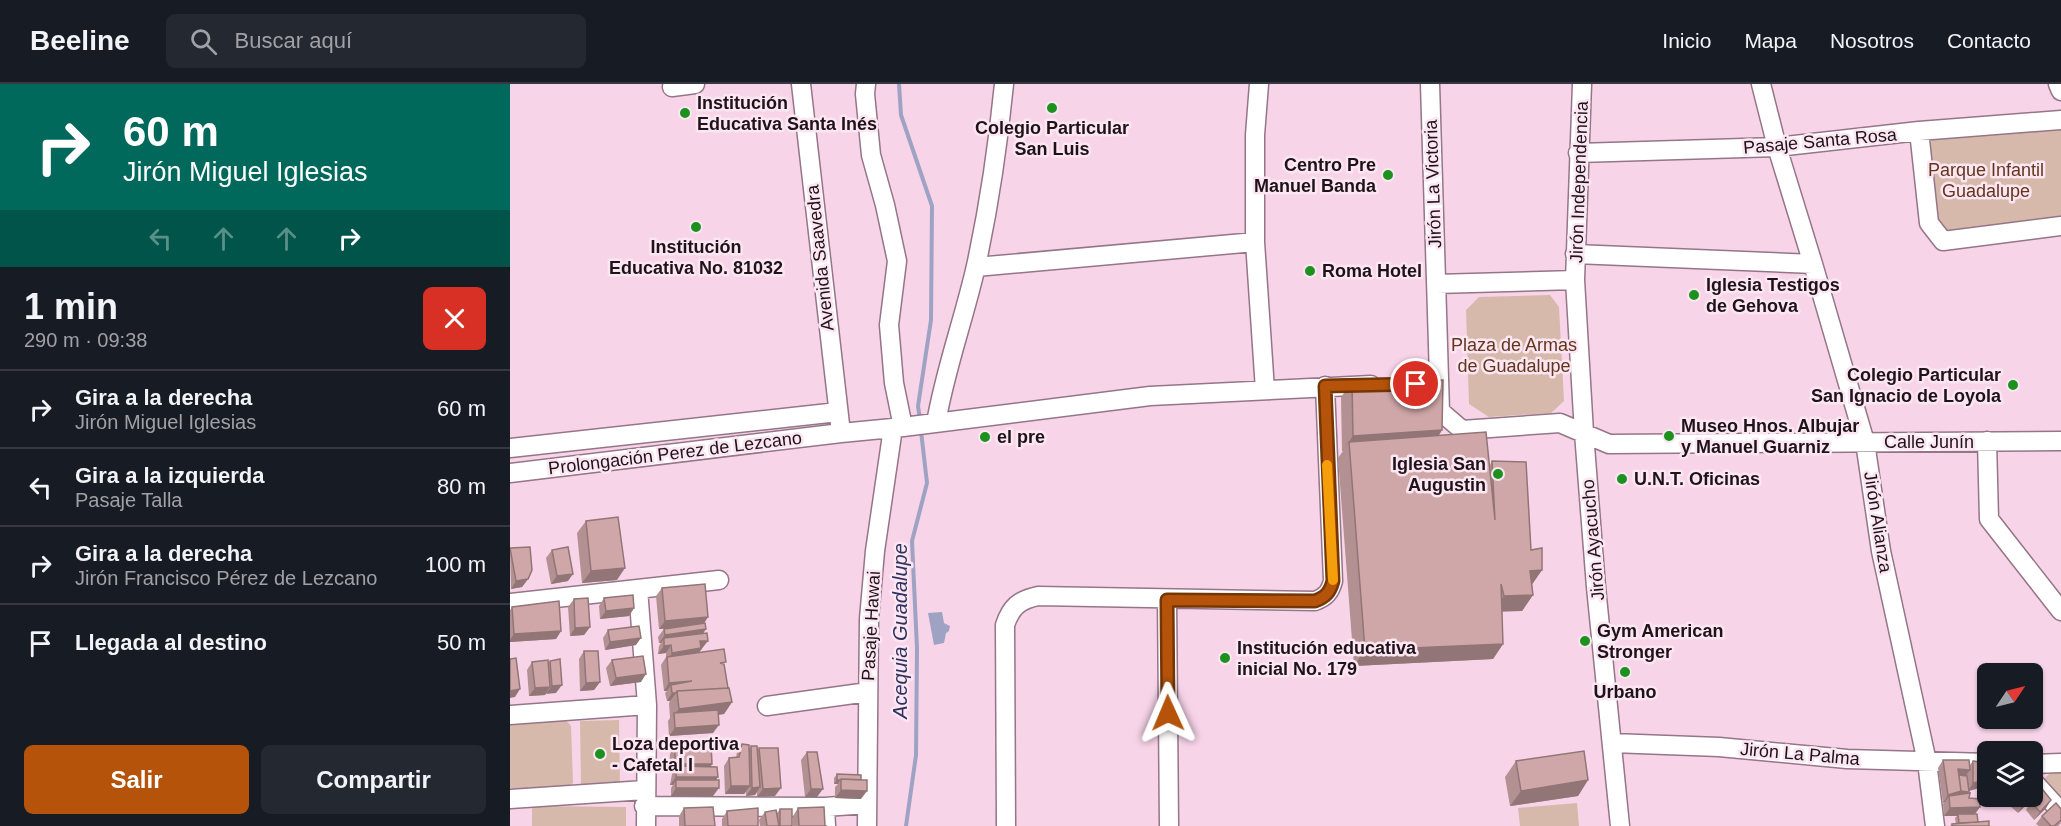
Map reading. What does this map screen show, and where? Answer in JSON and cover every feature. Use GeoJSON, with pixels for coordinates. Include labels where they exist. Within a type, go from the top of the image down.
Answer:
{"type":"FeatureCollection","features":[{"type":"Feature","properties":{"kind":"street"},"geometry":{"type":"LineString","coordinates":[[672,87],[695,84]]}},
{"type":"Feature","properties":{"kind":"street","name":"Avenida Saavedra"},"geometry":{"type":"LineString","coordinates":[[801,84],[841,433]]}},
{"type":"Feature","properties":{"kind":"street"},"geometry":{"type":"LineString","coordinates":[[866,84],[871,155],[897,261],[889,325],[894,383],[916,426]]}},
{"type":"Feature","properties":{"kind":"street","name":"Pasaje Hawai"},"geometry":{"type":"LineString","coordinates":[[867,826],[869,619],[875,550],[916,426],[940,396],[976,267],[998,148],[1004,84]]}},
{"type":"Feature","properties":{"kind":"street"},"geometry":{"type":"LineString","coordinates":[[1259,84],[1255,135],[1255,242],[1265,390]]}},
{"type":"Feature","properties":{"kind":"street","name":"Jirón La Victoria"},"geometry":{"type":"LineString","coordinates":[[1430,84],[1439,384]]}},
{"type":"Feature","properties":{"kind":"street","name":"Jirón Independencia"},"geometry":{"type":"LineString","coordinates":[[1582,84],[1575,280],[1584,433]]}},
{"type":"Feature","properties":{"kind":"street","name":"Jirón Alianza"},"geometry":{"type":"LineString","coordinates":[[1761,84],[1777,147],[1864,442],[1884,563],[1927,762],[1935,826]]}},
{"type":"Feature","properties":{"kind":"street"},"geometry":{"type":"LineString","coordinates":[[2058,84],[2061,91]]}},
{"type":"Feature","properties":{"kind":"street","name":"Pasaje Santa Rosa"},"geometry":{"type":"LineString","coordinates":[[1578,153],[1777,147],[1919,131],[2061,120]]}},
{"type":"Feature","properties":{"kind":"street"},"geometry":{"type":"LineString","coordinates":[[1919,131],[1929,223],[1942,241],[2061,226]]}},
{"type":"Feature","properties":{"kind":"street"},"geometry":{"type":"LineString","coordinates":[[976,267],[1255,242]]}},
{"type":"Feature","properties":{"kind":"street"},"geometry":{"type":"LineString","coordinates":[[1575,254],[1813,264]]}},
{"type":"Feature","properties":{"kind":"street"},"geometry":{"type":"LineString","coordinates":[[1436,285],[1575,280]]}},
{"type":"Feature","properties":{"kind":"street"},"geometry":{"type":"LineString","coordinates":[[1416,384],[1439,384]]}},
{"type":"Feature","properties":{"kind":"street","name":"Calle Junín"},"geometry":{"type":"LineString","coordinates":[[1439,384],[1440,411],[1462,430],[1560,423],[1609,444],[2061,441]]}},
{"type":"Feature","properties":{"kind":"street","name":"Prolongación Perez de Lezcano"},"geometry":{"type":"LineString","coordinates":[[510,473],[916,426],[1150,396],[1325,386],[1394,385]]}},
{"type":"Feature","properties":{"kind":"street"},"geometry":{"type":"LineString","coordinates":[[1006,826],[1005,626],[1009,612],[1018,603],[1038,596],[1315,601],[1324,598],[1330,591],[1333,581],[1325,386]]}},
{"type":"Feature","properties":{"kind":"street","name":"Prolongación Perez de Lezcano"},"geometry":{"type":"LineString","coordinates":[[510,448],[838,412]]}},
{"type":"Feature","properties":{"kind":"street","name":"Jirón Ayacucho"},"geometry":{"type":"LineString","coordinates":[[1584,433],[1596,586],[1620,826]]}},
{"type":"Feature","properties":{"kind":"street"},"geometry":{"type":"LineString","coordinates":[[1987,441],[1989,519],[2061,611]]}},
{"type":"Feature","properties":{"kind":"street"},"geometry":{"type":"LineString","coordinates":[[510,603],[719,580]]}},
{"type":"Feature","properties":{"kind":"street"},"geometry":{"type":"LineString","coordinates":[[638,589],[647,705],[646,826]]}},
{"type":"Feature","properties":{"kind":"street"},"geometry":{"type":"LineString","coordinates":[[1167,600],[1169,826]]}},
{"type":"Feature","properties":{"kind":"street"},"geometry":{"type":"LineString","coordinates":[[767,706],[868,692]]}},
{"type":"Feature","properties":{"kind":"street"},"geometry":{"type":"LineString","coordinates":[[510,716],[647,705]]}},
{"type":"Feature","properties":{"kind":"street","name":"Jirón La Palma"},"geometry":{"type":"LineString","coordinates":[[1612,743],[1719,747],[1847,759],[1977,763]]}},
{"type":"Feature","properties":{"kind":"street"},"geometry":{"type":"LineString","coordinates":[[2043,764],[2061,763]]}},
{"type":"Feature","properties":{"kind":"street"},"geometry":{"type":"LineString","coordinates":[[2043,792],[2061,812]]}},
{"type":"Feature","properties":{"kind":"street"},"geometry":{"type":"LineString","coordinates":[[510,799],[645,798],[825,807],[867,804]]}},
{"type":"Feature","properties":{"kind":"street"},"geometry":{"type":"LineString","coordinates":[[825,807],[825,826]]}},
{"type":"Feature","properties":{"kind":"green space","name":"Parque Infantil Guadalupe"},"geometry":{"type":"Polygon","coordinates":[[[2057,126],[2061,130],[2061,219],[1945,232],[1932,219],[1926,152],[1933,138],[2057,126]]]}},
{"type":"Feature","properties":{"kind":"green space","name":"Plaza de Armas de Guadalupe"},"geometry":{"type":"Polygon","coordinates":[[[1550,295],[1559,307],[1564,401],[1551,413],[1489,417],[1469,404],[1466,310],[1479,297],[1550,295]]]}},
{"type":"Feature","properties":{"kind":"green space"},"geometry":{"type":"Polygon","coordinates":[[[565,719],[571,726],[573,783],[565,789],[514,791],[510,787],[510,723],[565,719]]]}},
{"type":"Feature","properties":{"kind":"green space","name":"Loza deportiva - Cafetal I"},"geometry":{"type":"Polygon","coordinates":[[[619,720],[620,787],[581,788],[580,721],[619,720]]]}},
{"type":"Feature","properties":{"kind":"green space"},"geometry":{"type":"Polygon","coordinates":[[[2051,772],[2061,772],[2061,801],[2046,787],[2044,779],[2051,772]]]}},
{"type":"Feature","properties":{"kind":"green space"},"geometry":{"type":"Polygon","coordinates":[[[1577,803],[1579,826],[1520,826],[1518,808],[1577,803]]]}},
{"type":"Feature","properties":{"kind":"green space"},"geometry":{"type":"Polygon","coordinates":[[[532,806],[626,807],[626,826],[532,826],[532,806]]]}},
{"type":"Feature","properties":{"kind":"water"},"geometry":{"type":"Polygon","coordinates":[[[942,612],[944,623],[950,626],[949,631],[946,633],[944,643],[934,645],[928,613],[942,612]]]}},
{"type":"Feature","properties":{"kind":"building"},"geometry":{"type":"Polygon","coordinates":[[[1443,380],[1442,430],[1353,436],[1352,382],[1443,380]]]}},
{"type":"Feature","properties":{"kind":"building"},"geometry":{"type":"Polygon","coordinates":[[[1486,432],[1495,520],[1492,461],[1526,462],[1531,550],[1542,548],[1542,570],[1530,571],[1533,595],[1504,596],[1501,584],[1503,644],[1365,650],[1349,442],[1486,432]]]}},
{"type":"Feature","properties":{"kind":"building"},"geometry":{"type":"Polygon","coordinates":[[[618,517],[625,568],[591,571],[586,521],[618,517]]]}},
{"type":"Feature","properties":{"kind":"building"},"geometry":{"type":"Polygon","coordinates":[[[530,547],[532,570],[528,579],[516,581],[510,548],[530,547]]]}},
{"type":"Feature","properties":{"kind":"building"},"geometry":{"type":"Polygon","coordinates":[[[568,547],[573,574],[557,576],[552,550],[568,547]]]}},
{"type":"Feature","properties":{"kind":"building"},"geometry":{"type":"Polygon","coordinates":[[[705,584],[708,617],[665,621],[662,588],[705,584]]]}},
{"type":"Feature","properties":{"kind":"building"},"geometry":{"type":"Polygon","coordinates":[[[633,595],[634,608],[606,611],[604,598],[633,595]]]}},
{"type":"Feature","properties":{"kind":"building"},"geometry":{"type":"Polygon","coordinates":[[[588,598],[590,627],[575,628],[574,599],[588,598]]]}},
{"type":"Feature","properties":{"kind":"building"},"geometry":{"type":"Polygon","coordinates":[[[559,601],[561,631],[514,634],[512,607],[559,601]]]}},
{"type":"Feature","properties":{"kind":"building"},"geometry":{"type":"Polygon","coordinates":[[[705,623],[706,629],[665,635],[664,629],[705,623]]]}},
{"type":"Feature","properties":{"kind":"building"},"geometry":{"type":"Polygon","coordinates":[[[639,626],[641,638],[610,642],[608,630],[639,626]]]}},
{"type":"Feature","properties":{"kind":"building"},"geometry":{"type":"Polygon","coordinates":[[[707,633],[708,641],[700,641],[701,648],[672,653],[671,645],[664,646],[664,638],[707,633]]]}},
{"type":"Feature","properties":{"kind":"building"},"geometry":{"type":"Polygon","coordinates":[[[724,649],[726,662],[720,663],[724,664],[728,688],[672,693],[671,685],[692,681],[669,683],[667,657],[724,649]]]}},
{"type":"Feature","properties":{"kind":"building"},"geometry":{"type":"Polygon","coordinates":[[[584,651],[598,651],[600,682],[586,683],[584,651]]]}},
{"type":"Feature","properties":{"kind":"building"},"geometry":{"type":"Polygon","coordinates":[[[643,656],[646,674],[616,678],[612,660],[643,656]]]}},
{"type":"Feature","properties":{"kind":"building"},"geometry":{"type":"Polygon","coordinates":[[[516,658],[520,689],[510,691],[510,659],[516,658]]]}},
{"type":"Feature","properties":{"kind":"building"},"geometry":{"type":"Polygon","coordinates":[[[560,659],[562,685],[552,686],[550,661],[560,659]]]}},
{"type":"Feature","properties":{"kind":"building"},"geometry":{"type":"Polygon","coordinates":[[[548,660],[550,687],[535,688],[532,662],[548,660]]]}},
{"type":"Feature","properties":{"kind":"building"},"geometry":{"type":"Polygon","coordinates":[[[729,688],[732,702],[679,709],[677,691],[729,688]]]}},
{"type":"Feature","properties":{"kind":"building"},"geometry":{"type":"Polygon","coordinates":[[[718,710],[719,725],[675,728],[674,713],[718,710]]]}},
{"type":"Feature","properties":{"kind":"building"},"geometry":{"type":"Polygon","coordinates":[[[711,744],[712,764],[675,764],[675,746],[711,744]]]}},
{"type":"Feature","properties":{"kind":"building"},"geometry":{"type":"Polygon","coordinates":[[[742,744],[749,745],[750,786],[731,786],[729,758],[739,757],[742,744]]]}},
{"type":"Feature","properties":{"kind":"building"},"geometry":{"type":"Polygon","coordinates":[[[751,746],[757,746],[760,787],[752,788],[751,746]]]}},
{"type":"Feature","properties":{"kind":"building"},"geometry":{"type":"Polygon","coordinates":[[[759,748],[778,748],[781,788],[763,789],[759,748]]]}},
{"type":"Feature","properties":{"kind":"building"},"geometry":{"type":"Polygon","coordinates":[[[1584,751],[1588,780],[1521,791],[1516,761],[1584,751]]]}},
{"type":"Feature","properties":{"kind":"building"},"geometry":{"type":"Polygon","coordinates":[[[807,752],[817,752],[823,789],[811,789],[807,752]]]}},
{"type":"Feature","properties":{"kind":"building"},"geometry":{"type":"Polygon","coordinates":[[[1943,760],[1969,760],[1970,770],[1958,769],[1961,791],[1948,795],[1943,760]]]}},
{"type":"Feature","properties":{"kind":"building"},"geometry":{"type":"Polygon","coordinates":[[[1973,761],[1977,762],[1977,782],[1973,783],[1973,761]]]}},
{"type":"Feature","properties":{"kind":"building"},"geometry":{"type":"Polygon","coordinates":[[[677,766],[717,767],[718,777],[676,777],[677,766]]]}},
{"type":"Feature","properties":{"kind":"building"},"geometry":{"type":"Polygon","coordinates":[[[837,774],[861,775],[861,780],[837,780],[837,774]]]}},
{"type":"Feature","properties":{"kind":"building"},"geometry":{"type":"Polygon","coordinates":[[[1959,775],[1967,776],[1969,792],[1960,791],[1959,775]]]}},
{"type":"Feature","properties":{"kind":"building"},"geometry":{"type":"Polygon","coordinates":[[[841,779],[867,780],[867,791],[841,790],[841,779]]]}},
{"type":"Feature","properties":{"kind":"building"},"geometry":{"type":"Polygon","coordinates":[[[676,780],[719,780],[719,788],[676,788],[676,780]]]}},
{"type":"Feature","properties":{"kind":"building"},"geometry":{"type":"Polygon","coordinates":[[[2043,790],[2051,800],[2040,812],[2036,807],[2043,807],[2043,790]]]}},
{"type":"Feature","properties":{"kind":"building"},"geometry":{"type":"Polygon","coordinates":[[[1970,793],[1969,798],[1977,799],[1977,807],[1980,807],[1950,808],[1949,796],[1970,793]]]}},
{"type":"Feature","properties":{"kind":"building"},"geometry":{"type":"Polygon","coordinates":[[[2056,803],[2061,809],[2061,820],[2051,826],[2042,816],[2056,803]]]}},
{"type":"Feature","properties":{"kind":"building"},"geometry":{"type":"Polygon","coordinates":[[[713,807],[715,826],[685,826],[684,808],[713,807]]]}},
{"type":"Feature","properties":{"kind":"building"},"geometry":{"type":"Polygon","coordinates":[[[824,807],[825,826],[799,826],[798,808],[824,807]]]}},
{"type":"Feature","properties":{"kind":"building"},"geometry":{"type":"Polygon","coordinates":[[[758,808],[758,826],[728,826],[727,811],[758,808]]]}},
{"type":"Feature","properties":{"kind":"building"},"geometry":{"type":"Polygon","coordinates":[[[780,809],[792,809],[792,826],[780,826],[780,809]]]}},
{"type":"Feature","properties":{"kind":"building"},"geometry":{"type":"Polygon","coordinates":[[[776,810],[779,826],[767,826],[765,812],[776,810]]]}},
{"type":"Feature","properties":{"kind":"building"},"geometry":{"type":"Polygon","coordinates":[[[1958,814],[1977,814],[1978,822],[1959,823],[1958,814]]]}},
{"type":"Feature","properties":{"kind":"building"},"geometry":{"type":"Polygon","coordinates":[[[1989,821],[1989,826],[1952,826],[1952,824],[1989,821]]]}},
{"type":"Feature","properties":{"kind":"waterway","name":"Acequia Guadalupe"},"geometry":{"type":"LineString","coordinates":[[899,84],[901,115],[932,206],[931,320],[918,406],[920,420]]}},
{"type":"Feature","properties":{"kind":"waterway","name":"Acequia Guadalupe"},"geometry":{"type":"LineString","coordinates":[[906,826],[916,755],[917,648],[912,541],[927,483],[921,431]]}},
{"type":"Feature","properties":{"kind":"slow traffic"},"geometry":{"type":"LineString","coordinates":[[1327,465],[1333,580]]}},
{"type":"Feature","properties":{"kind":"place","name":"Colegio Particular San Luis"},"geometry":{"type":"Point","coordinates":[1052,108]}},
{"type":"Feature","properties":{"kind":"place","name":"Institución Educativa Santa Inés"},"geometry":{"type":"Point","coordinates":[685,113]}},
{"type":"Feature","properties":{"kind":"place","name":"Centro Pre Manuel Banda"},"geometry":{"type":"Point","coordinates":[1388,175]}},
{"type":"Feature","properties":{"kind":"place","name":"Institución Educativa No. 81032"},"geometry":{"type":"Point","coordinates":[696,227]}},
{"type":"Feature","properties":{"kind":"place","name":"Roma Hotel"},"geometry":{"type":"Point","coordinates":[1310,271]}},
{"type":"Feature","properties":{"kind":"place","name":"Iglesia Testigos de Gehova"},"geometry":{"type":"Point","coordinates":[1694,295]}},
{"type":"Feature","properties":{"kind":"place","name":"Colegio Particular San Ignacio de Loyola"},"geometry":{"type":"Point","coordinates":[2013,385]}},
{"type":"Feature","properties":{"kind":"place","name":"Museo Hnos. Albujar y Manuel Guarniz"},"geometry":{"type":"Point","coordinates":[1669,436]}},
{"type":"Feature","properties":{"kind":"place","name":"el pre"},"geometry":{"type":"Point","coordinates":[985,437]}},
{"type":"Feature","properties":{"kind":"place","name":"Iglesia San Augustin"},"geometry":{"type":"Point","coordinates":[1498,474]}},
{"type":"Feature","properties":{"kind":"place","name":"U.N.T. Oficinas"},"geometry":{"type":"Point","coordinates":[1622,479]}},
{"type":"Feature","properties":{"kind":"place","name":"Gym American Stronger"},"geometry":{"type":"Point","coordinates":[1585,641]}},
{"type":"Feature","properties":{"kind":"place","name":"Institución educativa inicial No. 179"},"geometry":{"type":"Point","coordinates":[1225,658]}},
{"type":"Feature","properties":{"kind":"place","name":"Urbano"},"geometry":{"type":"Point","coordinates":[1625,672]}},
{"type":"Feature","properties":{"kind":"place","name":"Loza deportiva - Cafetal I"},"geometry":{"type":"Point","coordinates":[600,754]}},
{"type":"Feature","properties":{"kind":"route"},"geometry":{"type":"LineString","coordinates":[[1168,713],[1167,600],[1315,601],[1324,598],[1330,591],[1333,581],[1325,386],[1416,384]]}}]}
